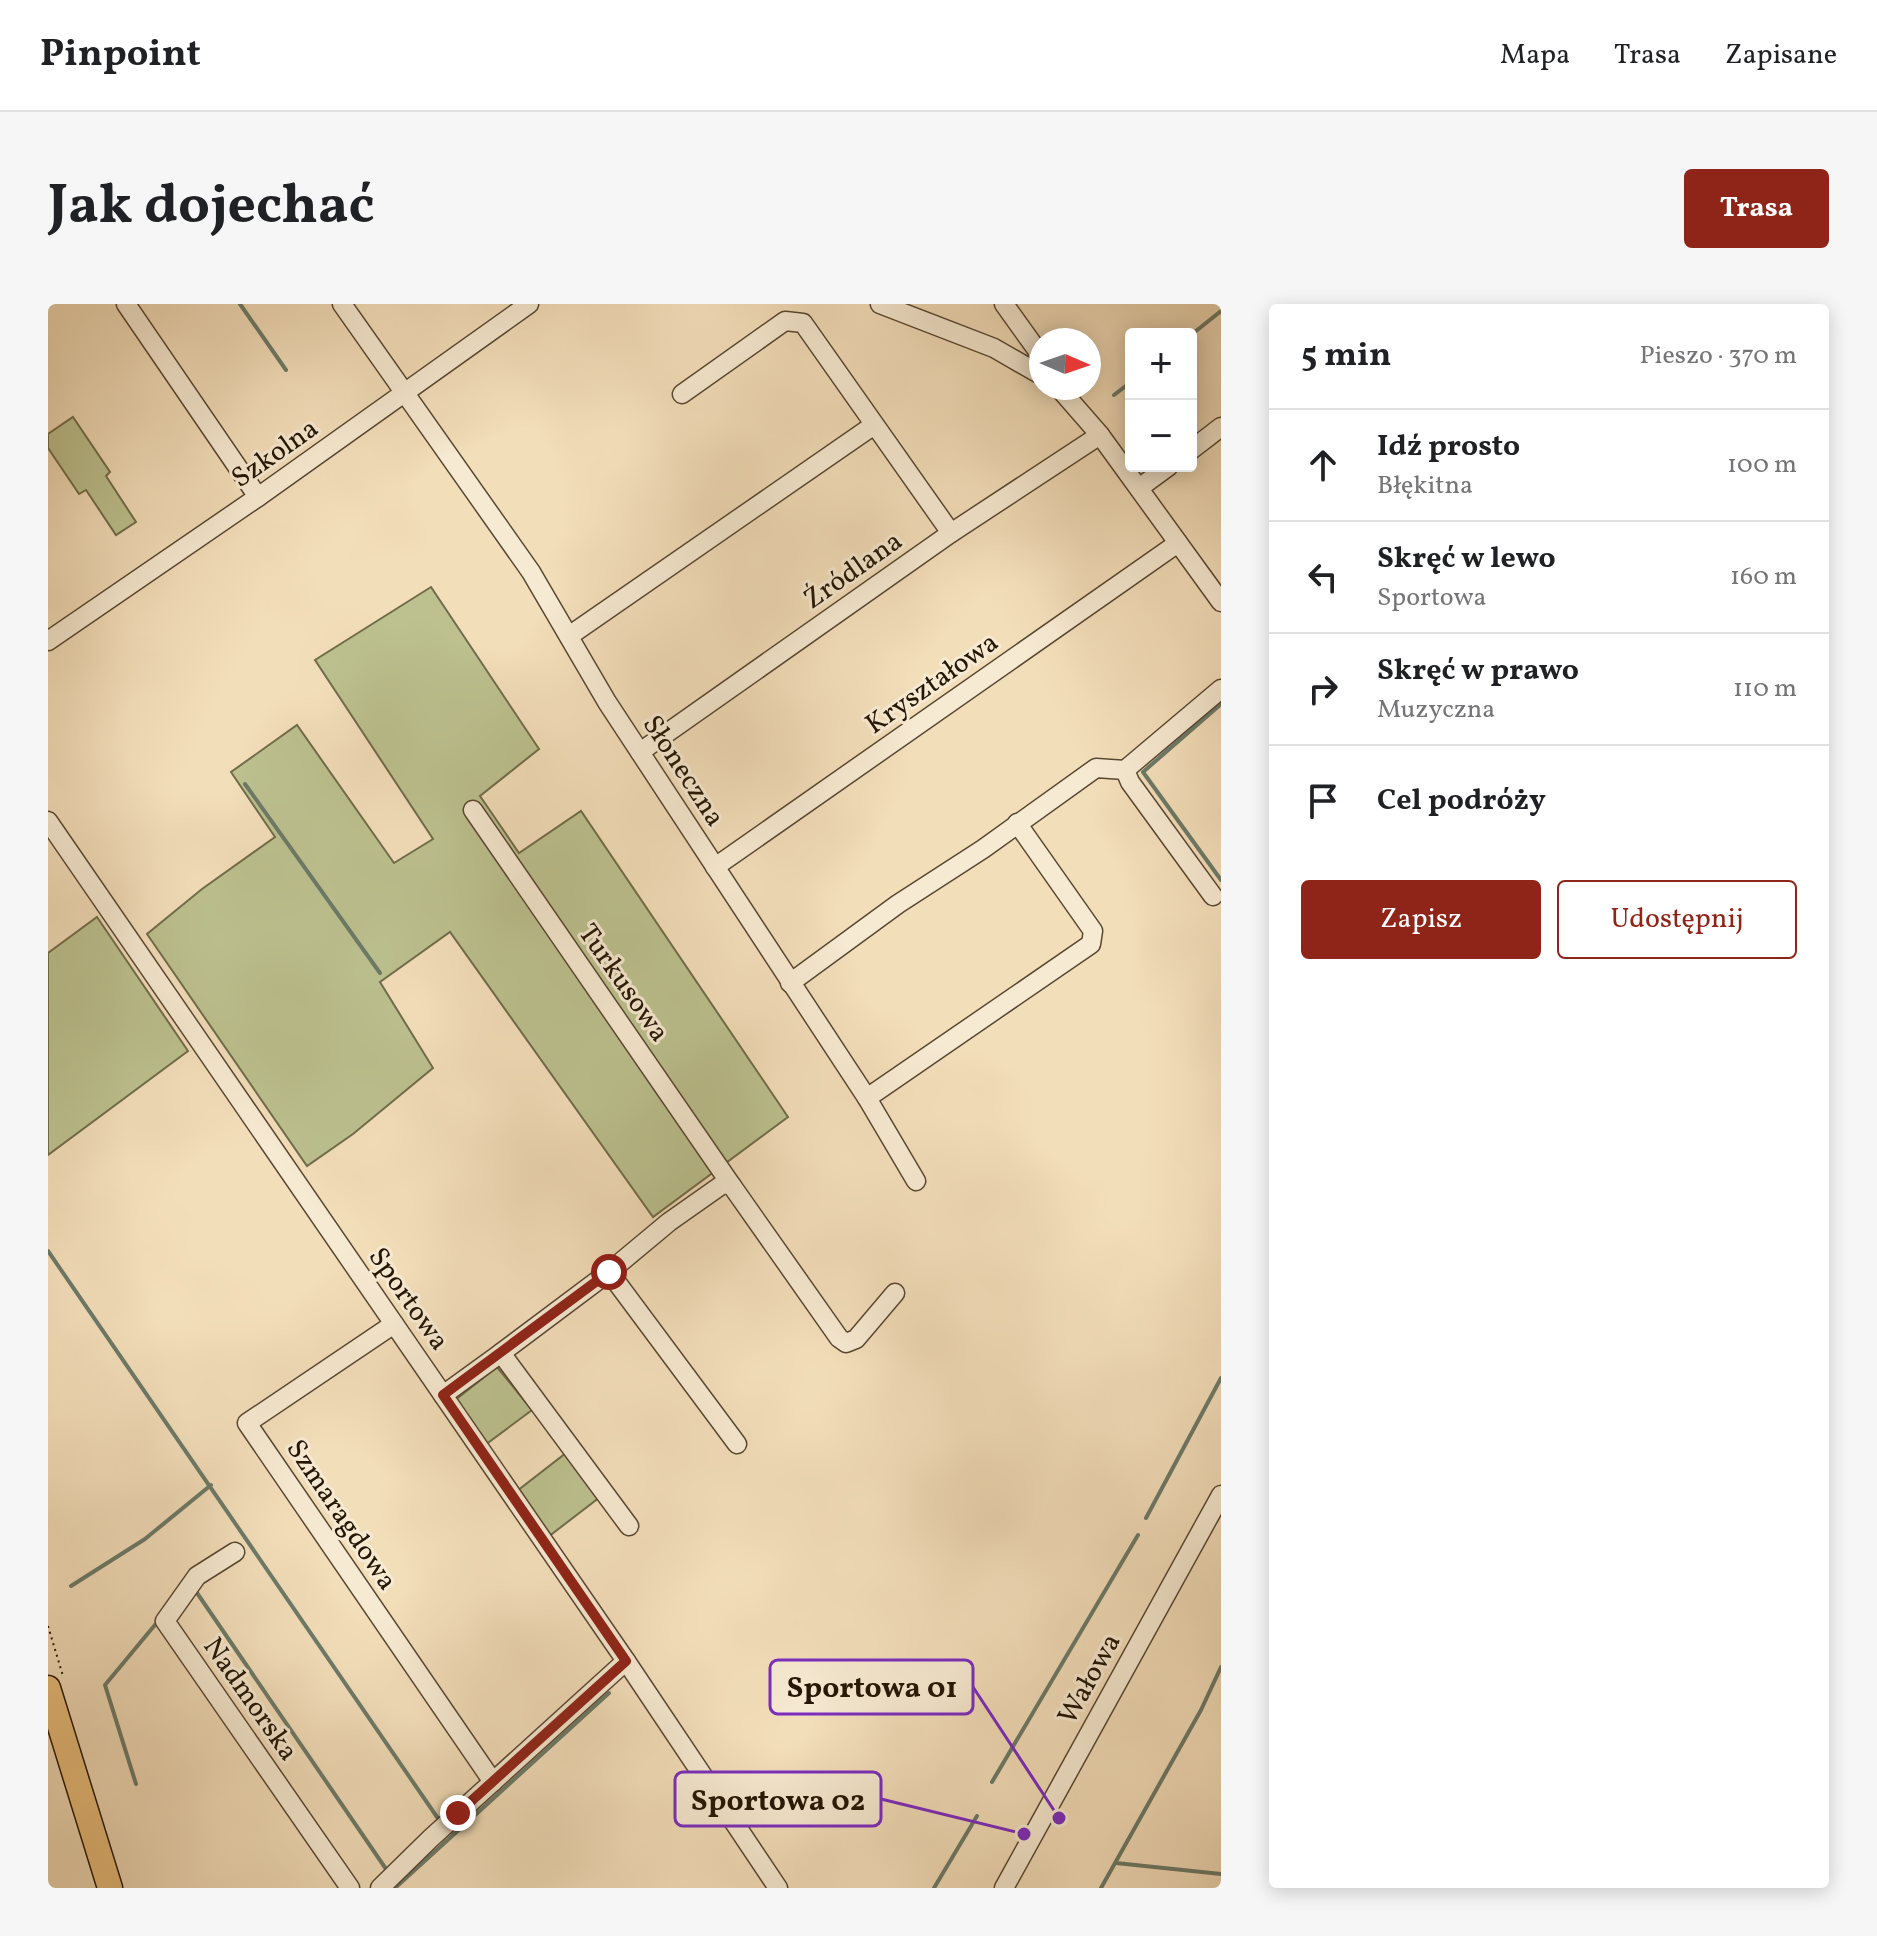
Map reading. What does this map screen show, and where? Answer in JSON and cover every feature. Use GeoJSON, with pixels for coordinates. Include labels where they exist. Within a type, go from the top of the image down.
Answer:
{"type":"FeatureCollection","features":[{"type":"Feature","properties":{"kind":"main road"},"geometry":{"type":"LineString","coordinates":[[48,1688],[110,1888]]}},
{"type":"Feature","properties":{"kind":"street"},"geometry":{"type":"LineString","coordinates":[[126,304],[258,497]]}},
{"type":"Feature","properties":{"kind":"street","name":"Słoneczna"},"geometry":{"type":"LineString","coordinates":[[342,304],[531,572],[640,752],[867,1098],[916,1181]]}},
{"type":"Feature","properties":{"kind":"street","name":"Szkolna"},"geometry":{"type":"LineString","coordinates":[[48,641],[258,497],[529,304]]}},
{"type":"Feature","properties":{"kind":"street"},"geometry":{"type":"LineString","coordinates":[[880,304],[994,348],[1029,368]]}},
{"type":"Feature","properties":{"kind":"street"},"geometry":{"type":"LineString","coordinates":[[1004,304],[1029,339]]}},
{"type":"Feature","properties":{"kind":"street"},"geometry":{"type":"LineString","coordinates":[[682,394],[785,321],[803,323],[951,533]]}},
{"type":"Feature","properties":{"kind":"street"},"geometry":{"type":"LineString","coordinates":[[1069,400],[1100,435],[1221,602]]}},
{"type":"Feature","properties":{"kind":"street"},"geometry":{"type":"LineString","coordinates":[[569,636],[874,425]]}},
{"type":"Feature","properties":{"kind":"street"},"geometry":{"type":"LineString","coordinates":[[1197,445],[1221,427]]}},
{"type":"Feature","properties":{"kind":"street","name":"Źródlana"},"geometry":{"type":"LineString","coordinates":[[640,752],[951,533],[1100,435]]}},
{"type":"Feature","properties":{"kind":"street"},"geometry":{"type":"LineString","coordinates":[[1139,488],[1161,472]]}},
{"type":"Feature","properties":{"kind":"street","name":"Kryształowa"},"geometry":{"type":"LineString","coordinates":[[715,867],[1178,543]]}},
{"type":"Feature","properties":{"kind":"street"},"geometry":{"type":"LineString","coordinates":[[790,983],[898,904],[983,849],[1096,768],[1125,770],[1221,689]]}},
{"type":"Feature","properties":{"kind":"street"},"geometry":{"type":"LineString","coordinates":[[1125,770],[1130,782],[1213,896]]}},
{"type":"Feature","properties":{"kind":"street","name":"Turkusowa"},"geometry":{"type":"LineString","coordinates":[[473,810],[839,1338],[846,1343],[856,1339],[895,1293]]}},
{"type":"Feature","properties":{"kind":"street","name":"Sportowa"},"geometry":{"type":"LineString","coordinates":[[48,821],[626,1661],[778,1888]]}},
{"type":"Feature","properties":{"kind":"street"},"geometry":{"type":"LineString","coordinates":[[867,1098],[1091,944],[1093,931],[1017,823]]}},
{"type":"Feature","properties":{"kind":"street"},"geometry":{"type":"LineString","coordinates":[[443,1395],[716,1188],[723,1184],[732,1186]]}},
{"type":"Feature","properties":{"kind":"street"},"geometry":{"type":"LineString","coordinates":[[609,1272],[737,1444]]}},
{"type":"Feature","properties":{"kind":"street","name":"Szmaragdowa"},"geometry":{"type":"LineString","coordinates":[[394,1324],[247,1423],[493,1782]]}},
{"type":"Feature","properties":{"kind":"street"},"geometry":{"type":"LineString","coordinates":[[501,1353],[629,1526]]}},
{"type":"Feature","properties":{"kind":"street","name":"Wałowa"},"geometry":{"type":"LineString","coordinates":[[1004,1888],[1221,1495]]}},
{"type":"Feature","properties":{"kind":"street","name":"Nadmorska"},"geometry":{"type":"LineString","coordinates":[[235,1552],[197,1576],[165,1621],[350,1888]]}},
{"type":"Feature","properties":{"kind":"street"},"geometry":{"type":"LineString","coordinates":[[380,1888],[626,1661]]}},
{"type":"Feature","properties":{"kind":"green space"},"geometry":{"type":"Polygon","coordinates":[[[73,417],[110,472],[106,476],[136,522],[116,535],[86,490],[79,494],[48,448],[48,434],[73,417]]]}},
{"type":"Feature","properties":{"kind":"green space"},"geometry":{"type":"Polygon","coordinates":[[[431,587],[539,749],[480,796],[519,853],[581,811],[788,1117],[653,1217],[450,932],[380,982],[433,1068],[353,1134],[307,1166],[147,934],[202,889],[275,837],[231,772],[297,725],[394,863],[433,839],[315,660],[431,587]]]}},
{"type":"Feature","properties":{"kind":"green space"},"geometry":{"type":"Polygon","coordinates":[[[97,917],[188,1051],[48,1155],[48,953],[97,917]]]}},
{"type":"Feature","properties":{"kind":"green space"},"geometry":{"type":"Polygon","coordinates":[[[497,1367],[532,1410],[485,1445],[454,1401],[497,1367]]]}},
{"type":"Feature","properties":{"kind":"green space"},"geometry":{"type":"Polygon","coordinates":[[[566,1453],[600,1497],[548,1537],[517,1491],[566,1453]]]}},
{"type":"Feature","properties":{"kind":"waterway"},"geometry":{"type":"LineString","coordinates":[[240,304],[286,370]]}},
{"type":"Feature","properties":{"kind":"waterway"},"geometry":{"type":"LineString","coordinates":[[1197,330],[1221,311]]}},
{"type":"Feature","properties":{"kind":"waterway"},"geometry":{"type":"LineString","coordinates":[[1114,395],[1125,387]]}},
{"type":"Feature","properties":{"kind":"waterway"},"geometry":{"type":"LineString","coordinates":[[1221,704],[1143,772],[1221,880]]}},
{"type":"Feature","properties":{"kind":"waterway"},"geometry":{"type":"LineString","coordinates":[[245,784],[380,973]]}},
{"type":"Feature","properties":{"kind":"waterway"},"geometry":{"type":"LineString","coordinates":[[48,1251],[437,1817]]}},
{"type":"Feature","properties":{"kind":"waterway"},"geometry":{"type":"LineString","coordinates":[[1146,1518],[1221,1378]]}},
{"type":"Feature","properties":{"kind":"waterway"},"geometry":{"type":"LineString","coordinates":[[71,1586],[145,1539],[211,1485]]}},
{"type":"Feature","properties":{"kind":"waterway"},"geometry":{"type":"LineString","coordinates":[[992,1782],[1138,1535]]}},
{"type":"Feature","properties":{"kind":"waterway"},"geometry":{"type":"LineString","coordinates":[[195,1590],[386,1869]]}},
{"type":"Feature","properties":{"kind":"waterway"},"geometry":{"type":"LineString","coordinates":[[136,1784],[105,1685],[159,1620]]}},
{"type":"Feature","properties":{"kind":"waterway"},"geometry":{"type":"LineString","coordinates":[[1101,1888],[1201,1710],[1221,1667]]}},
{"type":"Feature","properties":{"kind":"waterway"},"geometry":{"type":"LineString","coordinates":[[395,1888],[609,1693]]}},
{"type":"Feature","properties":{"kind":"waterway"},"geometry":{"type":"LineString","coordinates":[[934,1888],[977,1816]]}},
{"type":"Feature","properties":{"kind":"waterway"},"geometry":{"type":"LineString","coordinates":[[1116,1863],[1221,1874]]}},
{"type":"Feature","properties":{"kind":"place","name":"Sportowa 01"},"geometry":{"type":"Point","coordinates":[1059,1818]}},
{"type":"Feature","properties":{"kind":"place","name":"Sportowa 02"},"geometry":{"type":"Point","coordinates":[1024,1834]}},
{"type":"Feature","properties":{"kind":"route"},"geometry":{"type":"LineString","coordinates":[[458,1813],[626,1661],[443,1395],[609,1272]]}}]}
